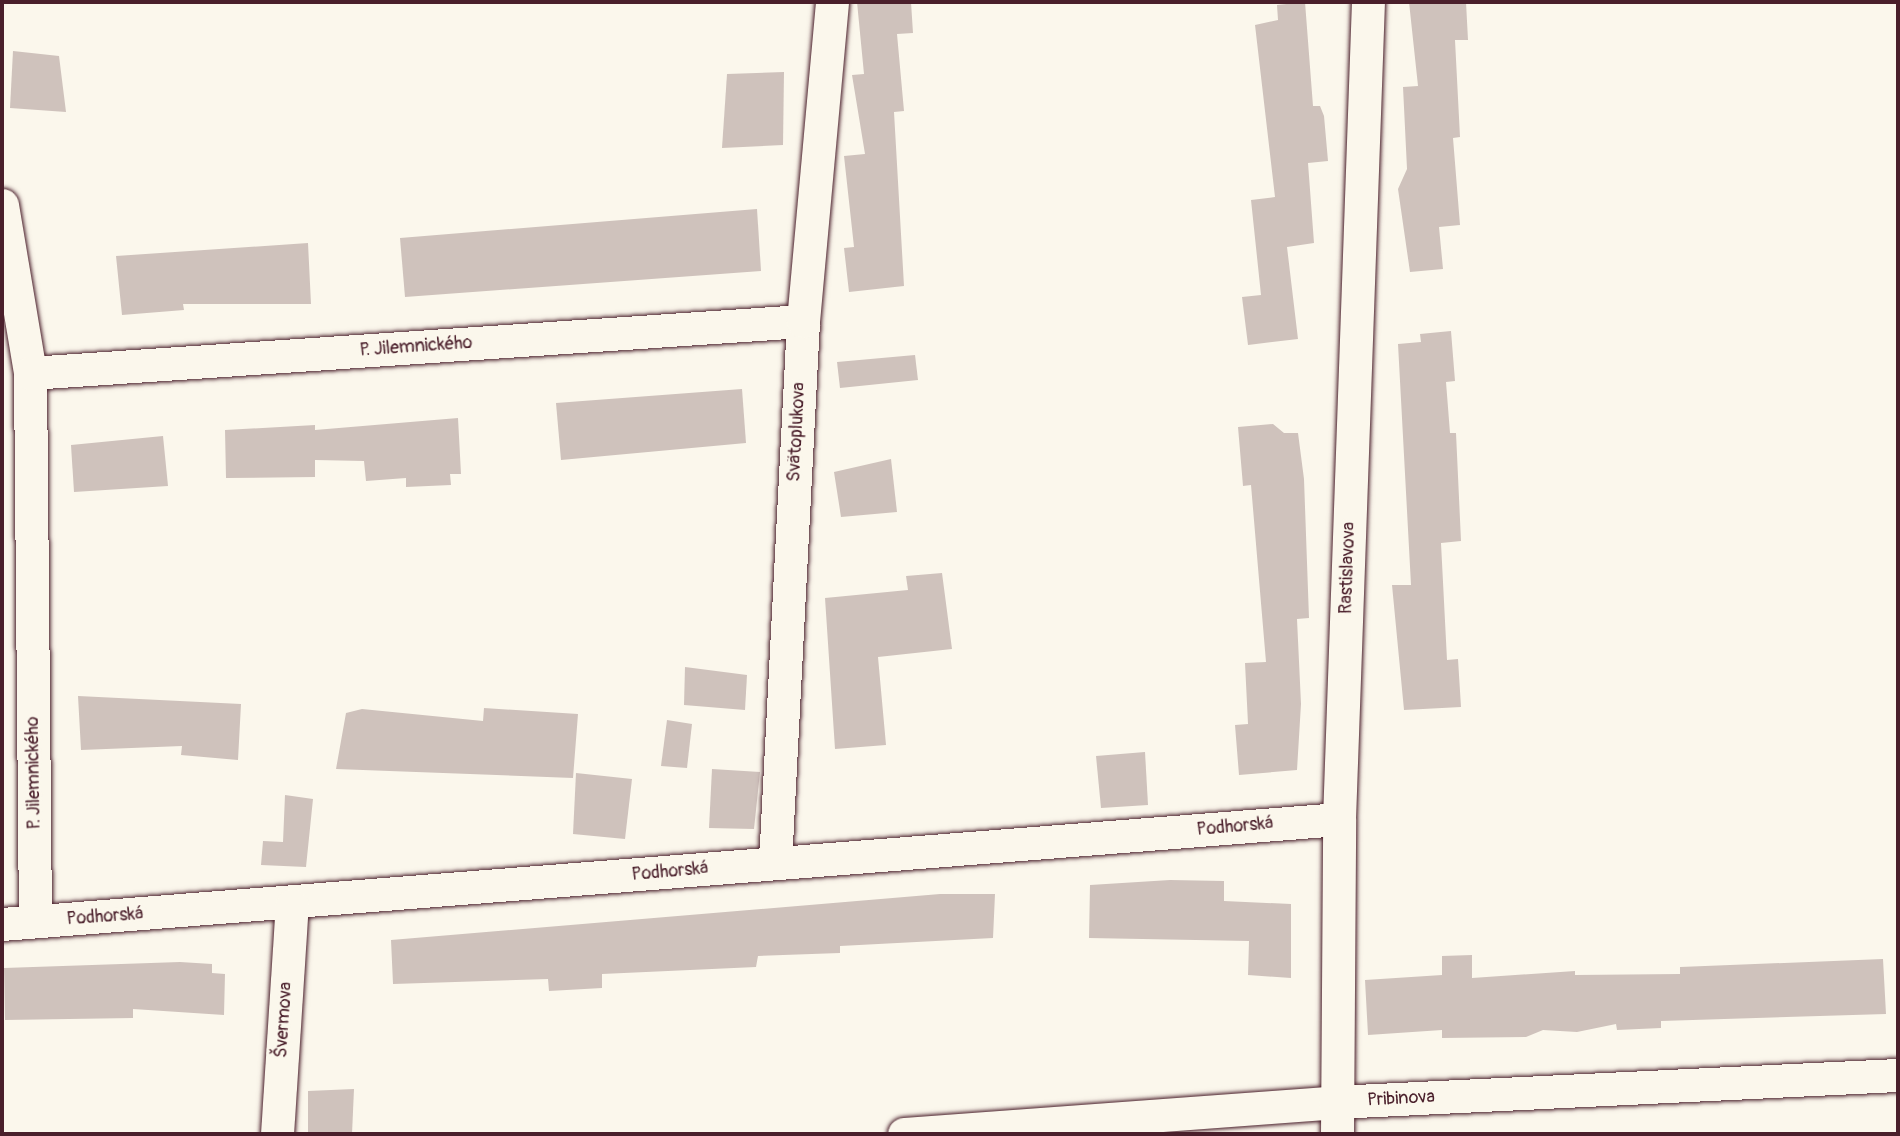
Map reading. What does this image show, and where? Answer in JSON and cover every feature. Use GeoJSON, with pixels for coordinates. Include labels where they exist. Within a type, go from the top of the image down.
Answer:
{"type":"FeatureCollection","features":[{"type":"Feature","properties":{"kind":"street","name":"Svätoplukova"},"geometry":{"type":"LineString","coordinates":[[775,863],[803,321],[832,2]]}},
{"type":"Feature","properties":{"kind":"street","name":"Rastislavova"},"geometry":{"type":"LineString","coordinates":[[1336,1118],[1339,819],[1368,2]]}},
{"type":"Feature","properties":{"kind":"street","name":"P. Jilemnického"},"geometry":{"type":"LineString","coordinates":[[2,205],[30,373],[35,921]]}},
{"type":"Feature","properties":{"kind":"street","name":"P. Jilemnického"},"geometry":{"type":"LineString","coordinates":[[30,373],[803,321]]}},
{"type":"Feature","properties":{"kind":"street","name":"Podhorská"},"geometry":{"type":"LineString","coordinates":[[2,924],[292,905],[775,863],[1339,819]]}},
{"type":"Feature","properties":{"kind":"street","name":"Švermova"},"geometry":{"type":"LineString","coordinates":[[277,1134],[292,905]]}},
{"type":"Feature","properties":{"kind":"street","name":"Pribinova"},"geometry":{"type":"LineString","coordinates":[[904,1134],[1336,1118],[1898,1075]]}},
{"type":"Feature","properties":{"kind":"building"},"geometry":{"type":"Polygon","coordinates":[[[857,2],[911,2],[913,33],[897,34],[904,111],[894,112],[904,286],[849,292],[844,248],[854,247],[844,156],[865,154],[852,75],[864,74],[857,2]]]}},
{"type":"Feature","properties":{"kind":"building"},"geometry":{"type":"Polygon","coordinates":[[[1305,2],[1313,106],[1320,106],[1324,116],[1328,161],[1308,163],[1314,243],[1287,247],[1298,339],[1248,345],[1242,297],[1261,295],[1251,200],[1275,197],[1255,25],[1278,20],[1277,5],[1305,2]]]}},
{"type":"Feature","properties":{"kind":"building"},"geometry":{"type":"Polygon","coordinates":[[[1409,2],[1466,2],[1468,40],[1455,40],[1460,137],[1453,138],[1460,225],[1439,227],[1443,269],[1410,272],[1398,189],[1407,169],[1403,87],[1418,86],[1409,2]]]}},
{"type":"Feature","properties":{"kind":"building"},"geometry":{"type":"Polygon","coordinates":[[[13,51],[59,56],[66,112],[10,108],[13,51]]]}},
{"type":"Feature","properties":{"kind":"building"},"geometry":{"type":"Polygon","coordinates":[[[784,72],[783,145],[722,148],[727,74],[784,72]]]}},
{"type":"Feature","properties":{"kind":"building"},"geometry":{"type":"Polygon","coordinates":[[[757,209],[761,271],[405,297],[400,238],[757,209]]]}},
{"type":"Feature","properties":{"kind":"building"},"geometry":{"type":"Polygon","coordinates":[[[308,243],[311,304],[183,304],[184,310],[122,315],[116,256],[308,243]]]}},
{"type":"Feature","properties":{"kind":"building"},"geometry":{"type":"Polygon","coordinates":[[[1451,331],[1455,381],[1446,382],[1450,433],[1456,433],[1461,541],[1441,543],[1447,660],[1458,659],[1461,707],[1404,710],[1392,585],[1411,585],[1398,344],[1421,342],[1420,334],[1451,331]]]}},
{"type":"Feature","properties":{"kind":"building"},"geometry":{"type":"Polygon","coordinates":[[[915,355],[918,380],[840,388],[837,362],[915,355]]]}},
{"type":"Feature","properties":{"kind":"building"},"geometry":{"type":"Polygon","coordinates":[[[742,389],[746,443],[561,460],[556,403],[742,389]]]}},
{"type":"Feature","properties":{"kind":"building"},"geometry":{"type":"Polygon","coordinates":[[[458,418],[461,474],[450,474],[451,485],[406,487],[406,478],[366,481],[364,461],[315,460],[315,477],[226,478],[225,430],[315,425],[315,430],[458,418]]]}},
{"type":"Feature","properties":{"kind":"building"},"geometry":{"type":"Polygon","coordinates":[[[1273,424],[1284,433],[1298,433],[1304,479],[1309,618],[1297,619],[1301,704],[1297,770],[1239,775],[1235,725],[1248,724],[1245,663],[1266,662],[1251,485],[1243,486],[1238,427],[1273,424]]]}},
{"type":"Feature","properties":{"kind":"building"},"geometry":{"type":"Polygon","coordinates":[[[163,436],[168,486],[74,492],[71,445],[163,436]]]}},
{"type":"Feature","properties":{"kind":"building"},"geometry":{"type":"Polygon","coordinates":[[[891,459],[897,512],[841,517],[834,472],[891,459]]]}},
{"type":"Feature","properties":{"kind":"building"},"geometry":{"type":"Polygon","coordinates":[[[942,573],[952,649],[878,657],[886,745],[835,749],[825,598],[908,590],[906,576],[942,573]]]}},
{"type":"Feature","properties":{"kind":"building"},"geometry":{"type":"Polygon","coordinates":[[[685,667],[747,675],[745,710],[684,705],[685,667]]]}},
{"type":"Feature","properties":{"kind":"building"},"geometry":{"type":"Polygon","coordinates":[[[78,696],[241,704],[238,760],[181,755],[182,746],[81,750],[78,696]]]}},
{"type":"Feature","properties":{"kind":"building"},"geometry":{"type":"Polygon","coordinates":[[[484,708],[578,714],[573,778],[336,769],[346,713],[362,709],[483,721],[484,708]]]}},
{"type":"Feature","properties":{"kind":"building"},"geometry":{"type":"Polygon","coordinates":[[[667,720],[692,724],[687,768],[661,766],[667,720]]]}},
{"type":"Feature","properties":{"kind":"building"},"geometry":{"type":"Polygon","coordinates":[[[1145,752],[1148,805],[1101,808],[1096,756],[1145,752]]]}},
{"type":"Feature","properties":{"kind":"building"},"geometry":{"type":"Polygon","coordinates":[[[712,769],[760,772],[754,829],[709,828],[712,769]]]}},
{"type":"Feature","properties":{"kind":"building"},"geometry":{"type":"Polygon","coordinates":[[[576,773],[632,779],[625,839],[573,834],[576,773]]]}},
{"type":"Feature","properties":{"kind":"building"},"geometry":{"type":"Polygon","coordinates":[[[285,795],[313,799],[306,867],[261,865],[263,841],[283,842],[285,795]]]}},
{"type":"Feature","properties":{"kind":"building"},"geometry":{"type":"Polygon","coordinates":[[[1170,880],[1224,881],[1224,901],[1291,904],[1291,978],[1248,975],[1249,941],[1089,938],[1090,885],[1170,880]]]}},
{"type":"Feature","properties":{"kind":"building"},"geometry":{"type":"Polygon","coordinates":[[[940,894],[995,894],[993,938],[840,946],[840,953],[758,956],[756,967],[602,974],[602,988],[549,991],[548,979],[393,984],[391,940],[940,894]]]}},
{"type":"Feature","properties":{"kind":"building"},"geometry":{"type":"Polygon","coordinates":[[[1472,955],[1472,978],[1575,971],[1575,975],[1680,974],[1680,967],[1883,959],[1886,1014],[1661,1021],[1661,1028],[1617,1030],[1616,1024],[1577,1032],[1543,1030],[1526,1037],[1442,1038],[1442,1030],[1368,1035],[1365,980],[1442,975],[1442,956],[1472,955]]]}},
{"type":"Feature","properties":{"kind":"building"},"geometry":{"type":"Polygon","coordinates":[[[180,962],[212,964],[212,973],[225,974],[224,1015],[133,1009],[133,1018],[5,1020],[4,968],[180,962]]]}},
{"type":"Feature","properties":{"kind":"building"},"geometry":{"type":"Polygon","coordinates":[[[354,1089],[352,1134],[308,1134],[308,1091],[354,1089]]]}}]}
